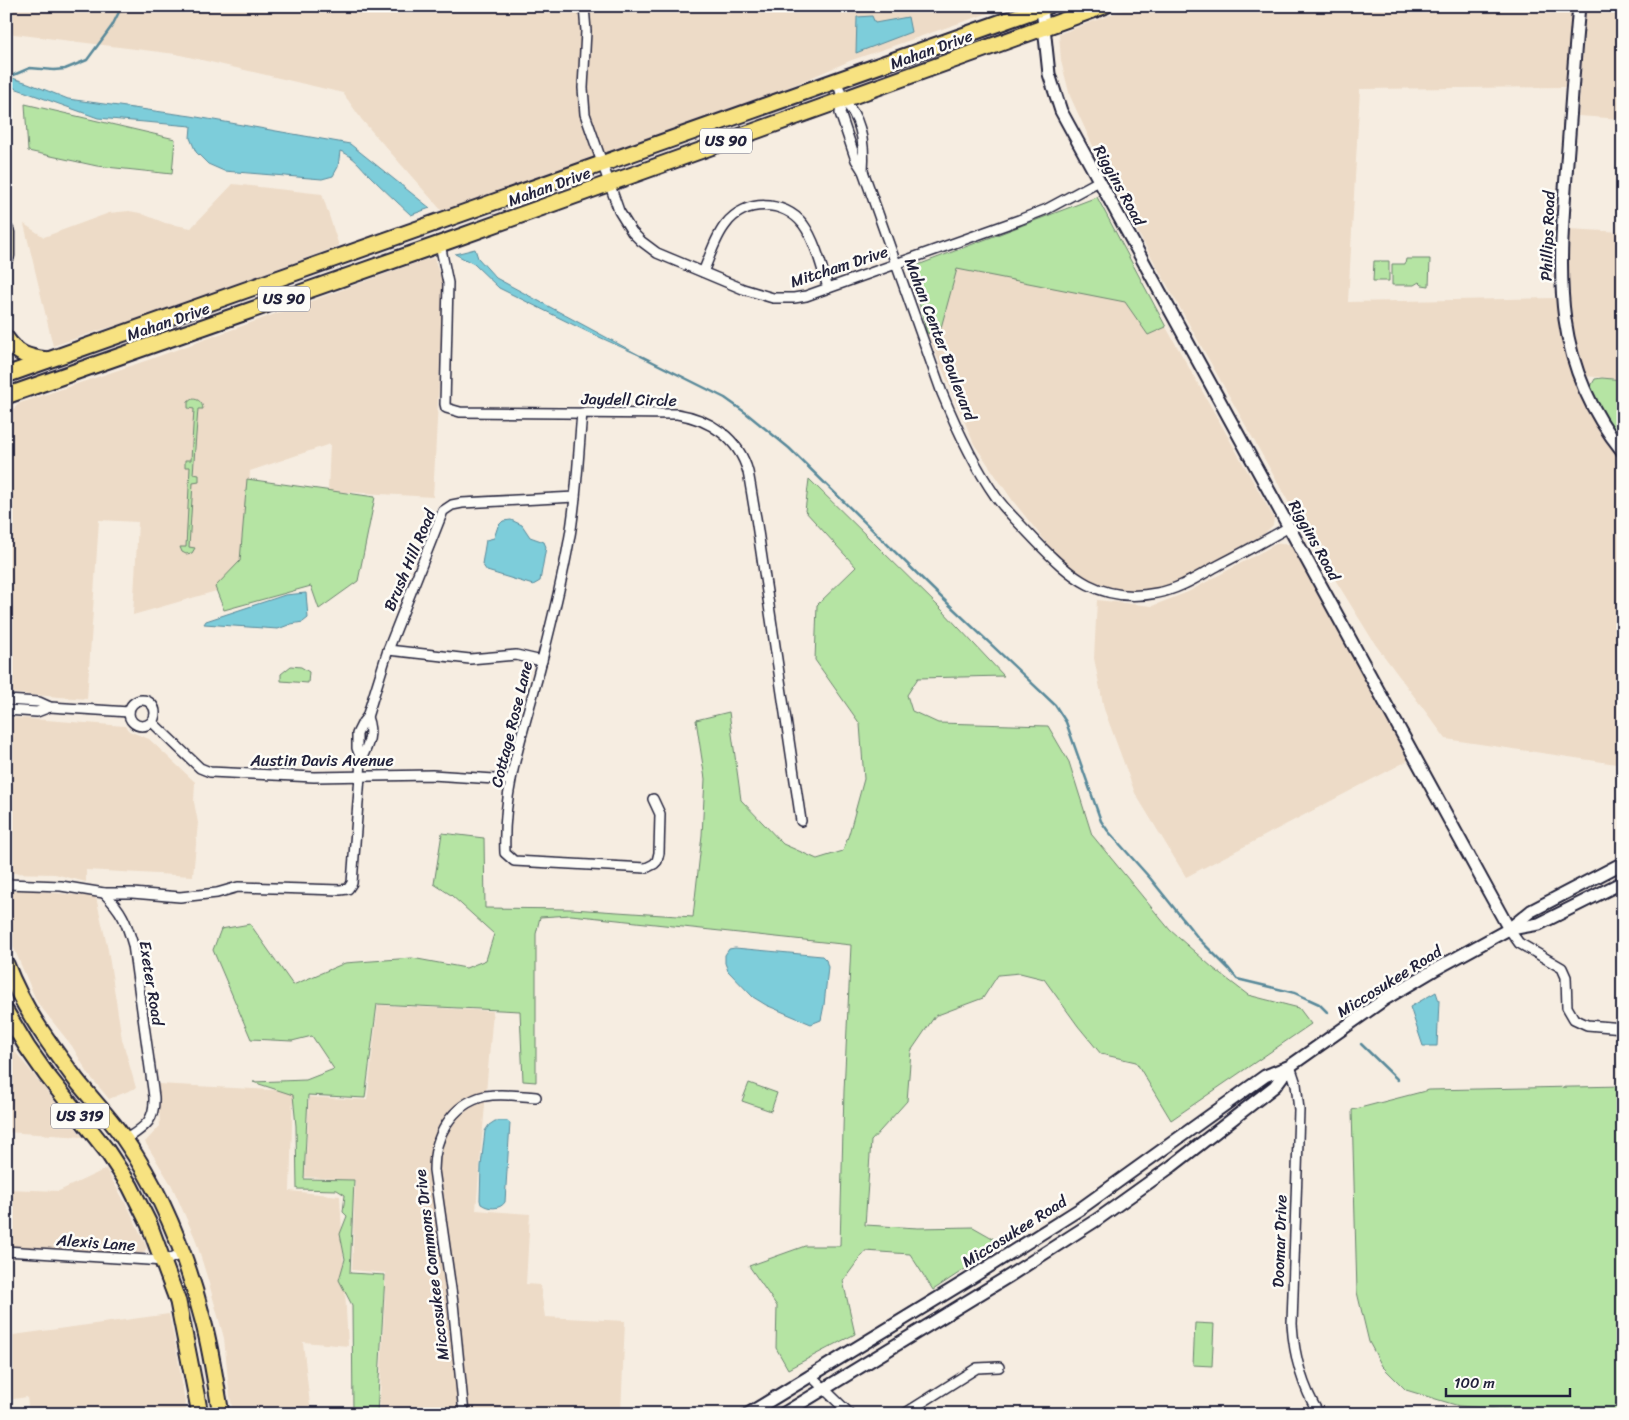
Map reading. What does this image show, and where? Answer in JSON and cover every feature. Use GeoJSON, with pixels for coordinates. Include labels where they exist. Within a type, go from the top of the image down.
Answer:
{"type":"FeatureCollection","features":[{"type":"Feature","properties":{"kind":"main road","name":"Mahan Drive"},"geometry":{"type":"LineString","coordinates":[[6,396],[440,244],[1104,6]]}},
{"type":"Feature","properties":{"kind":"main road","name":"Mahan Drive"},"geometry":{"type":"LineString","coordinates":[[6,376],[1044,7]]}},
{"type":"Feature","properties":{"kind":"main road"},"geometry":{"type":"LineString","coordinates":[[440,244],[453,217],[472,232]]}},
{"type":"Feature","properties":{"kind":"main road"},"geometry":{"type":"LineString","coordinates":[[6,232],[6,256]]}},
{"type":"Feature","properties":{"kind":"main road"},"geometry":{"type":"LineString","coordinates":[[185,313],[191,331]]}},
{"type":"Feature","properties":{"kind":"main road"},"geometry":{"type":"LineString","coordinates":[[6,338],[19,353],[27,357],[48,361]]}},
{"type":"Feature","properties":{"kind":"main road","name":"US 319"},"geometry":{"type":"LineString","coordinates":[[6,964],[25,1005],[51,1046],[125,1140],[150,1181],[167,1215],[183,1253],[202,1318],[220,1414]]}},
{"type":"Feature","properties":{"kind":"main road","name":"US 319"},"geometry":{"type":"LineString","coordinates":[[6,1012],[46,1074],[107,1151],[130,1186],[149,1224],[178,1302],[200,1414]]}},
{"type":"Feature","properties":{"kind":"main road"},"geometry":{"type":"LineString","coordinates":[[107,1151],[125,1140]]}},
{"type":"Feature","properties":{"kind":"main road"},"geometry":{"type":"LineString","coordinates":[[195,1389],[215,1382]]}},
{"type":"Feature","properties":{"kind":"street","name":"Mitcham Drive"},"geometry":{"type":"LineString","coordinates":[[584,6],[586,31],[583,101],[589,130],[619,211],[632,232],[657,253],[743,289],[773,298],[794,298],[828,288],[1047,209],[1100,181]]}},
{"type":"Feature","properties":{"kind":"street","name":"Phillips Road"},"geometry":{"type":"LineString","coordinates":[[1579,6],[1562,242],[1562,303],[1570,346],[1580,381],[1599,419],[1623,452]]}},
{"type":"Feature","properties":{"kind":"street","name":"Riggins Road"},"geometry":{"type":"LineString","coordinates":[[1044,7],[1043,28],[1050,74],[1061,111],[1510,929],[1520,943],[1562,968],[1566,977],[1567,1007],[1574,1019],[1587,1025],[1623,1028]]}},
{"type":"Feature","properties":{"kind":"street","name":"Mahan Center Boulevard"},"geometry":{"type":"LineString","coordinates":[[837,80],[843,100],[852,109],[859,127],[864,152],[863,171]]}},
{"type":"Feature","properties":{"kind":"street","name":"Mahan Center Boulevard"},"geometry":{"type":"LineString","coordinates":[[843,100],[840,113],[856,160],[863,171],[955,425],[989,487],[1007,511],[1067,572],[1083,582],[1110,592],[1142,595],[1158,593],[1187,583],[1289,527]]}},
{"type":"Feature","properties":{"kind":"street"},"geometry":{"type":"LineString","coordinates":[[703,272],[720,232],[726,223],[733,216],[745,210],[760,205],[768,205],[785,210],[802,223],[810,237],[828,288]]}},
{"type":"Feature","properties":{"kind":"street","name":"Jaydell Circle"},"geometry":{"type":"LineString","coordinates":[[440,244],[448,282],[444,404],[446,408],[460,412],[676,414],[690,416],[706,422],[726,435],[743,460],[748,471],[801,820]]}},
{"type":"Feature","properties":{"kind":"street","name":"Cottage Rose Lane"},"geometry":{"type":"LineString","coordinates":[[582,413],[575,497],[569,541],[542,661],[510,780],[505,853],[514,861],[646,868],[657,861],[659,853],[660,814],[653,799]]}},
{"type":"Feature","properties":{"kind":"street","name":"Brush Hill Road"},"geometry":{"type":"LineString","coordinates":[[361,759],[357,748],[357,734],[362,722],[367,717],[388,650],[443,511],[452,505],[462,503],[575,497]]}},
{"type":"Feature","properties":{"kind":"street"},"geometry":{"type":"LineString","coordinates":[[388,650],[470,659],[516,656],[542,661]]}},
{"type":"Feature","properties":{"kind":"street"},"geometry":{"type":"LineString","coordinates":[[6,700],[39,702],[50,707],[129,712]]}},
{"type":"Feature","properties":{"kind":"street"},"geometry":{"type":"LineString","coordinates":[[142,700],[153,705],[156,714],[152,722],[146,726],[139,726],[132,721],[129,712],[134,703],[142,700]]}},
{"type":"Feature","properties":{"kind":"street"},"geometry":{"type":"LineString","coordinates":[[6,710],[37,712],[50,707]]}},
{"type":"Feature","properties":{"kind":"street","name":"Brush Hill Road"},"geometry":{"type":"LineString","coordinates":[[104,893],[180,897],[217,893],[238,887],[348,889],[352,883],[361,759],[370,739],[371,727],[367,717]]}},
{"type":"Feature","properties":{"kind":"street","name":"Austin Davis Avenue"},"geometry":{"type":"LineString","coordinates":[[152,722],[200,768],[210,772],[314,777],[432,775],[510,780]]}},
{"type":"Feature","properties":{"kind":"street","name":"Miccosukee Road"},"geometry":{"type":"LineString","coordinates":[[748,1414],[1020,1247],[1117,1183],[1265,1076],[1290,1066],[1385,998],[1510,929],[1531,912],[1623,863]]}},
{"type":"Feature","properties":{"kind":"street","name":"Miccosukee Road"},"geometry":{"type":"LineString","coordinates":[[1510,929],[1539,924],[1623,882]]}},
{"type":"Feature","properties":{"kind":"street"},"geometry":{"type":"LineString","coordinates":[[6,884],[61,886],[104,893]]}},
{"type":"Feature","properties":{"kind":"street","name":"Exeter Road"},"geometry":{"type":"LineString","coordinates":[[104,893],[119,909],[128,929],[132,945],[154,1097],[154,1108],[151,1118],[144,1126],[125,1140]]}},
{"type":"Feature","properties":{"kind":"street","name":"Miccosukee Road"},"geometry":{"type":"LineString","coordinates":[[783,1414],[1009,1276],[1098,1219],[1172,1166],[1274,1086],[1290,1066]]}},
{"type":"Feature","properties":{"kind":"street","name":"Doomar Drive"},"geometry":{"type":"LineString","coordinates":[[1290,1066],[1296,1084],[1299,1110],[1292,1324],[1298,1366],[1306,1390],[1319,1414]]}},
{"type":"Feature","properties":{"kind":"street","name":"Miccosukee Commons Drive"},"geometry":{"type":"LineString","coordinates":[[464,1414],[453,1303],[434,1170],[436,1148],[445,1125],[461,1108],[471,1102],[485,1096],[536,1097]]}},
{"type":"Feature","properties":{"kind":"street"},"geometry":{"type":"LineString","coordinates":[[1117,1183],[1127,1198]]}},
{"type":"Feature","properties":{"kind":"street","name":"Alexis Lane"},"geometry":{"type":"LineString","coordinates":[[6,1251],[164,1261],[183,1253]]}},
{"type":"Feature","properties":{"kind":"street"},"geometry":{"type":"LineString","coordinates":[[904,1414],[977,1368],[999,1367]]}},
{"type":"Feature","properties":{"kind":"street"},"geometry":{"type":"LineString","coordinates":[[810,1375],[850,1414]]}},
{"type":"Feature","properties":{"kind":"shaded area"},"geometry":{"type":"Polygon","coordinates":[[[6,6],[1009,6],[852,60],[782,90],[442,211],[362,120],[343,93],[176,54],[6,33],[6,6]]]}},
{"type":"Feature","properties":{"kind":"shaded area"},"geometry":{"type":"Polygon","coordinates":[[[1134,6],[1574,6],[1565,87],[1360,89],[1348,302],[1557,298],[1558,317],[1570,371],[1588,413],[1623,464],[1623,765],[1446,739],[1375,644],[1303,528],[1109,181],[1070,96],[1061,61],[1059,34],[1134,6]]]}},
{"type":"Feature","properties":{"kind":"shaded area"},"geometry":{"type":"Polygon","coordinates":[[[1586,6],[1623,6],[1623,119],[1578,116],[1586,6]]]}},
{"type":"Feature","properties":{"kind":"shaded area"},"geometry":{"type":"Polygon","coordinates":[[[233,184],[322,194],[339,246],[143,318],[53,346],[24,224],[44,237],[109,213],[129,211],[140,213],[165,223],[191,228],[233,184]]]}},
{"type":"Feature","properties":{"kind":"shaded area"},"geometry":{"type":"Polygon","coordinates":[[[1097,197],[1166,327],[1274,518],[1273,525],[1264,534],[1168,587],[1133,592],[1112,589],[1094,583],[1073,571],[1049,546],[1013,501],[974,444],[927,333],[910,268],[1097,197]]]}},
{"type":"Feature","properties":{"kind":"shaded area"},"geometry":{"type":"Polygon","coordinates":[[[1568,229],[1623,232],[1623,379],[1583,376],[1575,345],[1565,285],[1568,229]]]}},
{"type":"Feature","properties":{"kind":"shaded area"},"geometry":{"type":"Polygon","coordinates":[[[434,258],[444,287],[433,497],[328,491],[330,444],[250,471],[244,583],[133,615],[138,522],[99,520],[87,699],[6,693],[6,488],[11,417],[14,408],[20,403],[148,360],[434,258]]]}},
{"type":"Feature","properties":{"kind":"shaded area"},"geometry":{"type":"Polygon","coordinates":[[[1284,543],[1291,545],[1409,760],[1186,877],[1135,793],[1104,709],[1094,658],[1097,600],[1152,606],[1188,592],[1276,544],[1284,543]]]}},
{"type":"Feature","properties":{"kind":"shaded area"},"geometry":{"type":"Polygon","coordinates":[[[6,717],[125,726],[129,731],[149,739],[195,782],[194,802],[198,823],[193,876],[86,870],[86,882],[55,874],[6,873],[6,717]]]}},
{"type":"Feature","properties":{"kind":"shaded area"},"geometry":{"type":"Polygon","coordinates":[[[27,890],[96,897],[108,950],[122,1039],[136,1088],[109,1099],[89,1075],[72,1046],[37,1002],[12,944],[6,915],[8,892],[27,890]]]}},
{"type":"Feature","properties":{"kind":"shaded area"},"geometry":{"type":"Polygon","coordinates":[[[378,1005],[493,1011],[476,1210],[530,1214],[526,1284],[540,1285],[545,1317],[625,1321],[621,1414],[379,1414],[386,1273],[352,1270],[355,1180],[305,1177],[309,1097],[367,1100],[378,1005]]]}},
{"type":"Feature","properties":{"kind":"shaded area"},"geometry":{"type":"Polygon","coordinates":[[[6,1038],[14,1050],[83,1137],[6,1132],[6,1038]]]}},
{"type":"Feature","properties":{"kind":"shaded area"},"geometry":{"type":"Polygon","coordinates":[[[158,1084],[293,1091],[290,1191],[340,1196],[348,1346],[303,1342],[311,1414],[233,1414],[224,1338],[195,1238],[172,1186],[145,1142],[160,1126],[158,1084]]]}},
{"type":"Feature","properties":{"kind":"shaded area"},"geometry":{"type":"Polygon","coordinates":[[[106,1169],[130,1211],[147,1248],[143,1253],[134,1255],[6,1246],[6,1189],[59,1191],[106,1169]]]}},
{"type":"Feature","properties":{"kind":"shaded area"},"geometry":{"type":"Polygon","coordinates":[[[169,1314],[187,1414],[29,1414],[27,1397],[6,1400],[6,1378],[11,1377],[6,1336],[169,1314]]]}},
{"type":"Feature","properties":{"kind":"green space"},"geometry":{"type":"Polygon","coordinates":[[[25,104],[175,139],[172,174],[97,166],[28,151],[25,104]]]}},
{"type":"Feature","properties":{"kind":"green space"},"geometry":{"type":"Polygon","coordinates":[[[1097,197],[1166,327],[1148,335],[1125,302],[957,269],[939,335],[927,333],[910,268],[1097,197]]]}},
{"type":"Feature","properties":{"kind":"green space"},"geometry":{"type":"Polygon","coordinates":[[[1406,259],[1430,259],[1429,286],[1422,285],[1419,282],[1414,285],[1392,285],[1392,264],[1405,264],[1406,259]]]}},
{"type":"Feature","properties":{"kind":"green space"},"geometry":{"type":"Polygon","coordinates":[[[1374,261],[1389,261],[1389,281],[1373,281],[1374,261]]]}},
{"type":"Feature","properties":{"kind":"green space"},"geometry":{"type":"Polygon","coordinates":[[[1595,379],[1623,380],[1623,442],[1605,416],[1591,386],[1595,379]]]}},
{"type":"Feature","properties":{"kind":"green space"},"geometry":{"type":"Polygon","coordinates":[[[192,399],[200,401],[203,409],[198,409],[193,474],[199,475],[199,482],[193,483],[189,547],[195,548],[192,553],[186,554],[182,552],[180,547],[186,547],[190,467],[185,467],[185,460],[191,460],[194,409],[188,408],[188,402],[192,399]]]}},
{"type":"Feature","properties":{"kind":"green space"},"geometry":{"type":"Polygon","coordinates":[[[247,479],[375,497],[358,581],[319,609],[311,586],[224,610],[215,587],[240,561],[247,479]]]}},
{"type":"Feature","properties":{"kind":"green space"},"geometry":{"type":"Polygon","coordinates":[[[809,479],[943,611],[1004,676],[918,678],[907,695],[912,711],[938,723],[1048,726],[1069,762],[1092,835],[1170,930],[1213,968],[1248,995],[1299,1008],[1311,1024],[1171,1120],[1136,1062],[1101,1054],[1044,979],[1020,973],[998,975],[983,998],[935,1016],[911,1051],[907,1101],[871,1141],[865,1225],[918,1228],[973,1227],[1003,1244],[933,1290],[910,1254],[865,1251],[843,1281],[855,1334],[788,1369],[776,1348],[777,1306],[749,1266],[805,1246],[840,1246],[844,1091],[851,945],[571,915],[540,917],[536,934],[536,1082],[523,1081],[520,1011],[377,1004],[365,1098],[308,1095],[304,1179],[354,1180],[350,1273],[385,1275],[377,1414],[353,1414],[352,1305],[339,1280],[345,1259],[340,1234],[347,1216],[343,1212],[345,1195],[337,1190],[297,1189],[296,1126],[293,1095],[253,1082],[306,1080],[334,1069],[312,1036],[292,1041],[251,1039],[213,950],[221,929],[250,924],[293,985],[345,963],[412,958],[466,968],[486,960],[494,934],[451,895],[434,884],[442,833],[484,838],[485,908],[572,909],[693,917],[702,835],[705,779],[696,720],[729,712],[741,800],[783,844],[817,859],[843,851],[864,779],[860,724],[815,660],[817,605],[856,567],[805,511],[809,479]]]}},
{"type":"Feature","properties":{"kind":"green space"},"geometry":{"type":"Polygon","coordinates":[[[291,666],[301,667],[309,672],[308,683],[281,681],[281,674],[291,666]]]}},
{"type":"Feature","properties":{"kind":"green space"},"geometry":{"type":"Polygon","coordinates":[[[749,1083],[777,1093],[771,1111],[742,1101],[749,1083]]]}},
{"type":"Feature","properties":{"kind":"green space"},"geometry":{"type":"Polygon","coordinates":[[[1623,1086],[1623,1414],[1562,1414],[1459,1406],[1406,1390],[1382,1366],[1369,1342],[1357,1292],[1352,1110],[1429,1090],[1623,1086]]]}},
{"type":"Feature","properties":{"kind":"green space"},"geometry":{"type":"Polygon","coordinates":[[[1195,1323],[1214,1324],[1212,1366],[1193,1365],[1195,1323]]]}},
{"type":"Feature","properties":{"kind":"water"},"geometry":{"type":"Polygon","coordinates":[[[872,16],[875,23],[908,17],[911,32],[856,53],[857,17],[872,16]]]}},
{"type":"Feature","properties":{"kind":"water"},"geometry":{"type":"Polygon","coordinates":[[[6,76],[68,99],[191,116],[350,144],[430,208],[411,215],[353,158],[340,151],[338,167],[333,176],[322,179],[224,171],[208,164],[196,152],[190,138],[191,126],[98,118],[6,85],[6,76]]]}},
{"type":"Feature","properties":{"kind":"water"},"geometry":{"type":"Polygon","coordinates":[[[475,249],[478,258],[496,278],[641,356],[499,288],[474,264],[455,254],[475,249]]]}},
{"type":"Feature","properties":{"kind":"water"},"geometry":{"type":"Polygon","coordinates":[[[511,520],[522,525],[530,537],[544,542],[546,547],[540,581],[533,585],[487,571],[482,564],[486,540],[494,538],[498,526],[503,521],[511,520]]]}},
{"type":"Feature","properties":{"kind":"water"},"geometry":{"type":"Polygon","coordinates":[[[306,593],[308,618],[303,622],[278,629],[204,624],[206,621],[285,595],[306,593]]]}},
{"type":"Feature","properties":{"kind":"water"},"geometry":{"type":"Polygon","coordinates":[[[729,949],[822,956],[826,960],[828,967],[821,1020],[811,1024],[766,1005],[753,997],[728,971],[725,963],[725,955],[729,949]]]}},
{"type":"Feature","properties":{"kind":"water"},"geometry":{"type":"Polygon","coordinates":[[[1436,992],[1439,1001],[1437,1046],[1423,1046],[1410,1007],[1436,992]]]}},
{"type":"Feature","properties":{"kind":"water"},"geometry":{"type":"Polygon","coordinates":[[[495,1121],[508,1121],[510,1123],[505,1202],[503,1205],[490,1208],[481,1204],[480,1200],[481,1166],[485,1131],[495,1121]]]}},
{"type":"Feature","properties":{"kind":"waterway"},"geometry":{"type":"LineString","coordinates":[[9,77],[30,68],[65,69],[87,60],[112,26],[122,6]]}},
{"type":"Feature","properties":{"kind":"waterway"},"geometry":{"type":"LineString","coordinates":[[641,356],[725,398],[789,448],[940,596],[1055,705],[1066,722],[1101,821],[1199,939],[1237,979],[1295,993],[1319,1004],[1328,1013]]}},
{"type":"Feature","properties":{"kind":"waterway"},"geometry":{"type":"LineString","coordinates":[[1361,1044],[1398,1080]]}}]}
